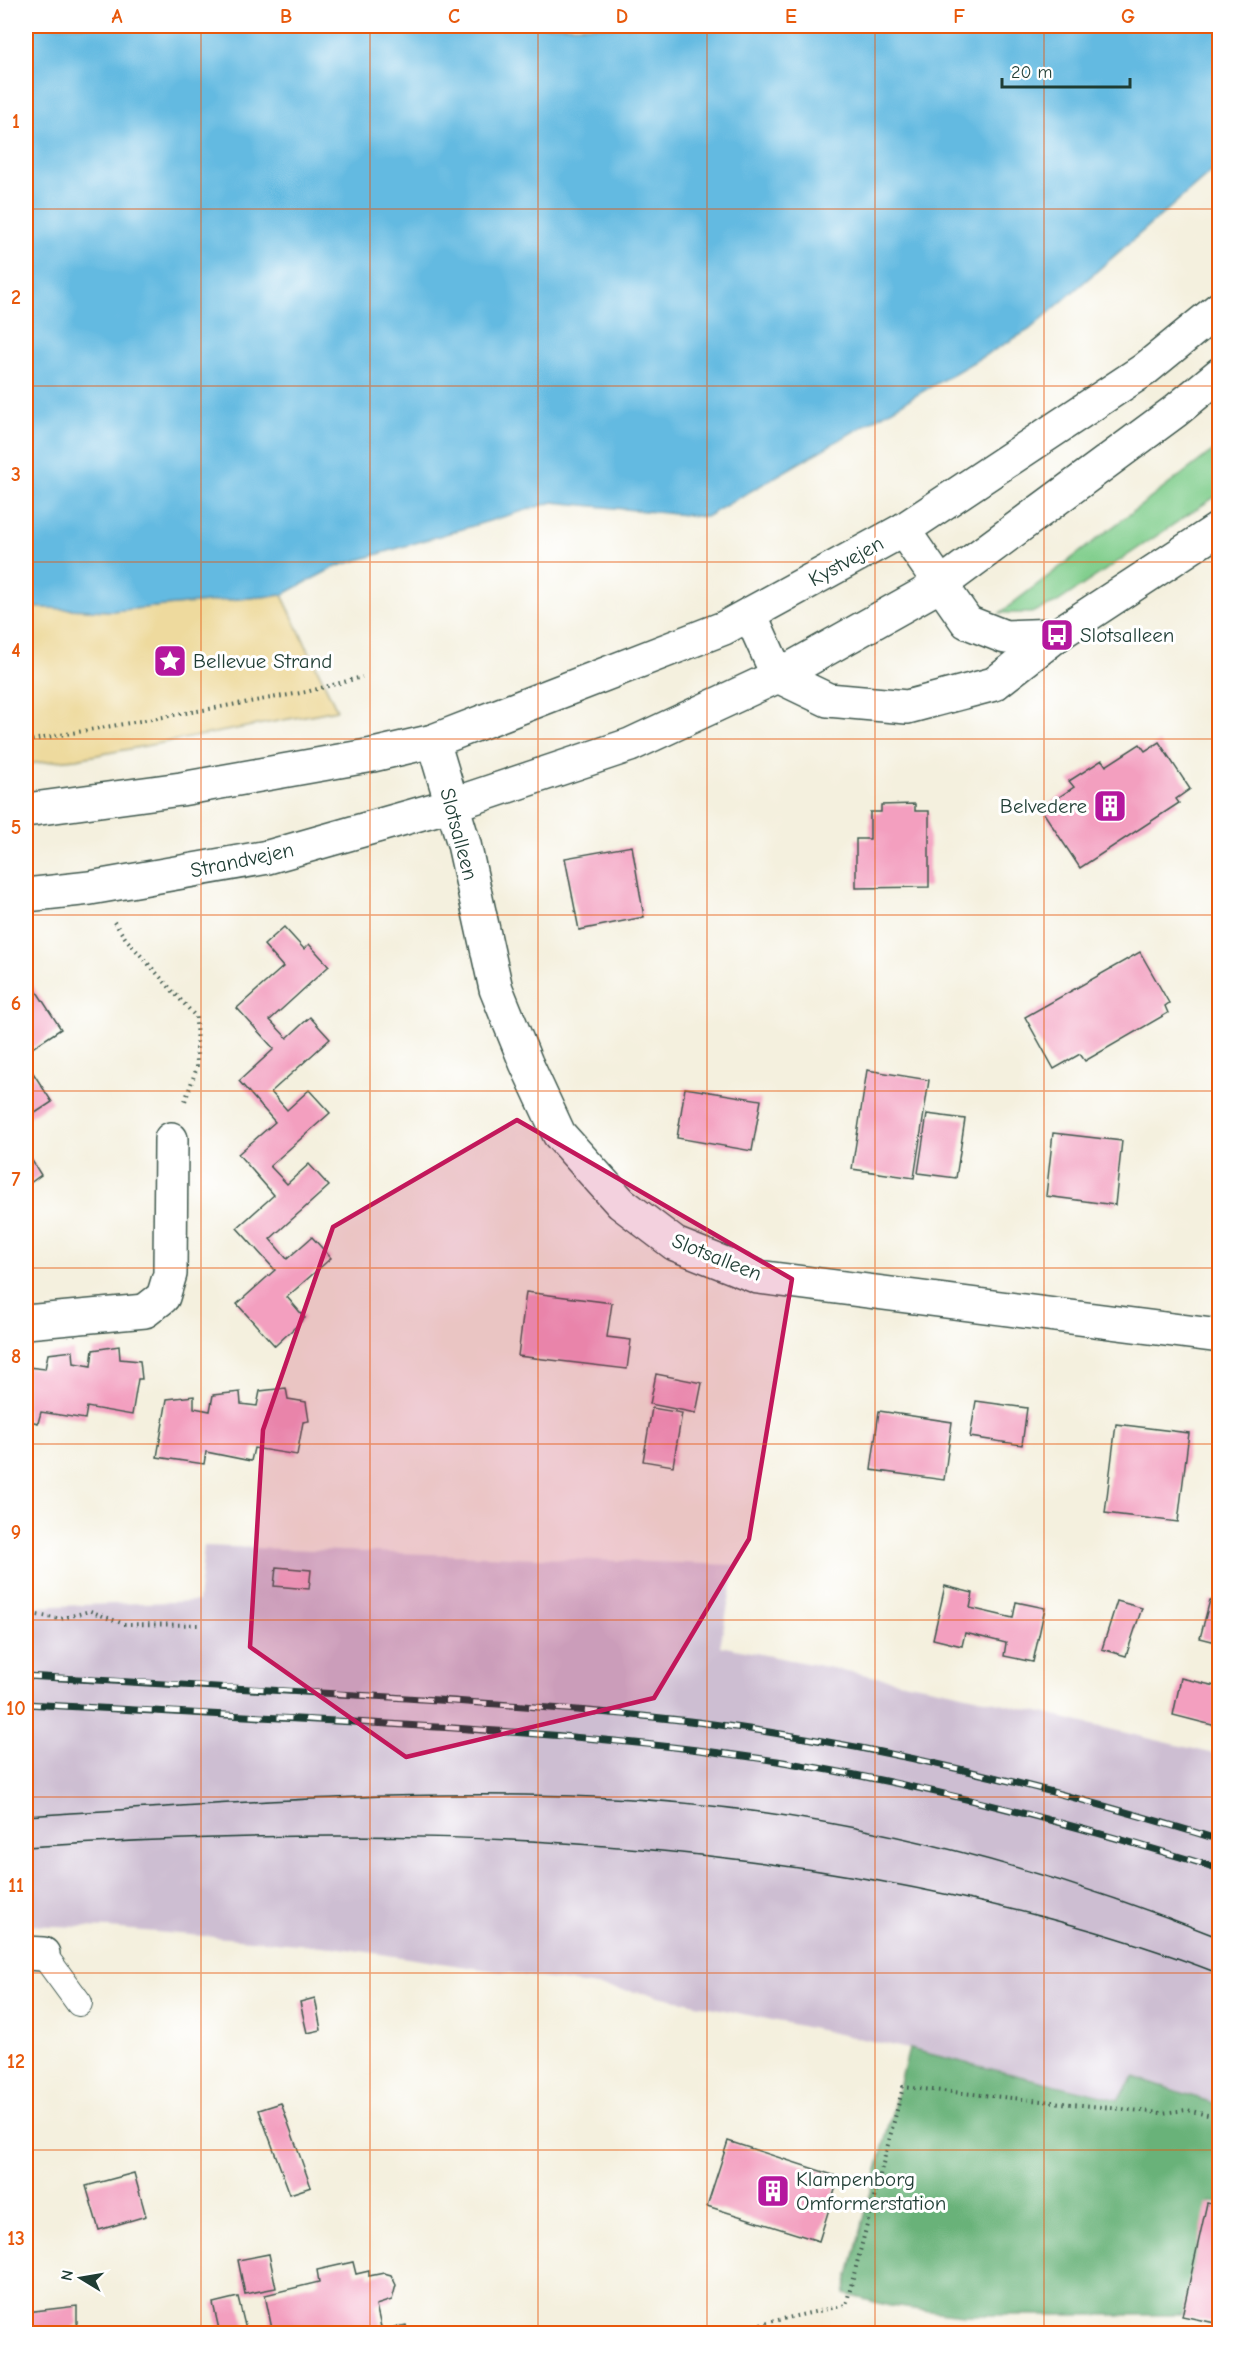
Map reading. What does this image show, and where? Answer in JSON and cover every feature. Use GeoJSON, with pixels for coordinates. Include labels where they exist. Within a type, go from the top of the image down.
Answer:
{"type":"FeatureCollection","features":[{"type":"Feature","properties":{"kind":"main road","name":"Kystvejen"},"geometry":{"type":"LineString","coordinates":[[433,741],[724,628],[903,530],[1143,370],[1220,308]]}},
{"type":"Feature","properties":{"kind":"main road"},"geometry":{"type":"LineString","coordinates":[[454,804],[630,746],[778,676],[940,585],[1174,412],[1220,374]]}},
{"type":"Feature","properties":{"kind":"main road"},"geometry":{"type":"LineString","coordinates":[[750,614],[778,676],[828,700],[907,707],[994,684],[1057,635],[1220,528]]}},
{"type":"Feature","properties":{"kind":"main road"},"geometry":{"type":"LineString","coordinates":[[903,530],[967,621],[1005,637],[1057,635]]}},
{"type":"Feature","properties":{"kind":"main road"},"geometry":{"type":"LineString","coordinates":[[26,810],[181,789],[372,755],[433,741]]}},
{"type":"Feature","properties":{"kind":"main road","name":"Slotsalleen"},"geometry":{"type":"LineString","coordinates":[[433,741],[454,804],[496,988],[526,1063],[559,1134],[621,1203],[675,1244],[758,1277],[1220,1336]]}},
{"type":"Feature","properties":{"kind":"main road","name":"Strandvejen"},"geometry":{"type":"LineString","coordinates":[[26,895],[90,888],[268,857],[454,804]]}},
{"type":"Feature","properties":{"kind":"main road"},"geometry":{"type":"LineString","coordinates":[[26,1322],[145,1311],[163,1297],[170,1274],[171,1139]]}},
{"type":"Feature","properties":{"kind":"lane"},"geometry":{"type":"LineString","coordinates":[[34,1953],[79,2003]]}},
{"type":"Feature","properties":{"kind":"path"},"geometry":{"type":"LineString","coordinates":[[26,741],[306,692],[362,677]]}},
{"type":"Feature","properties":{"kind":"path"},"geometry":{"type":"LineString","coordinates":[[90,888],[126,939],[196,1017],[197,1067],[171,1139]]}},
{"type":"Feature","properties":{"kind":"path"},"geometry":{"type":"LineString","coordinates":[[26,1613],[60,1619],[90,1611],[124,1624],[202,1625]]}},
{"type":"Feature","properties":{"kind":"path"},"geometry":{"type":"LineString","coordinates":[[749,2334],[751,2326],[846,2305],[903,2087],[1161,2113],[1186,2110],[1220,2118]]}},
{"type":"Feature","properties":{"kind":"highlighted area"},"geometry":{"type":"Polygon","coordinates":[[[517,1120],[792,1279],[749,1539],[654,1698],[406,1757],[250,1647],[263,1430],[333,1227],[517,1120]]]}},
{"type":"Feature","properties":{"kind":"shaded area"},"geometry":{"type":"Polygon","coordinates":[[[204,1546],[736,1565],[720,1646],[954,1692],[1219,1755],[1219,2105],[1134,2077],[1119,2100],[909,2049],[649,1994],[333,1947],[109,1928],[26,1925],[26,1607],[198,1601],[204,1546]]]}},
{"type":"Feature","properties":{"kind":"green space"},"geometry":{"type":"Polygon","coordinates":[[[1219,446],[1219,494],[1056,603],[1031,613],[1000,613],[1219,446]]]}},
{"type":"Feature","properties":{"kind":"green space"},"geometry":{"type":"Polygon","coordinates":[[[909,2049],[1118,2100],[1134,2077],[1219,2105],[1219,2203],[1210,2202],[1183,2315],[962,2315],[890,2306],[844,2294],[909,2049]]]}},
{"type":"Feature","properties":{"kind":"sand","name":"Bellevue Strand"},"geometry":{"type":"Polygon","coordinates":[[[282,595],[337,710],[76,759],[26,764],[26,607],[111,611],[282,595]]]}},
{"type":"Feature","properties":{"kind":"water"},"geometry":{"type":"Polygon","coordinates":[[[26,26],[1219,26],[1219,165],[1029,330],[706,517],[553,502],[335,567],[282,595],[111,611],[26,607],[26,26]]]}},
{"type":"Feature","properties":{"kind":"building","name":"Belvedere"},"geometry":{"type":"Polygon","coordinates":[[[1159,742],[1190,789],[1176,799],[1179,803],[1080,868],[1041,809],[1074,787],[1069,781],[1102,760],[1106,766],[1140,744],[1145,751],[1159,742]]]}},
{"type":"Feature","properties":{"kind":"building"},"geometry":{"type":"Polygon","coordinates":[[[915,804],[915,811],[929,811],[929,887],[856,888],[856,839],[870,839],[870,812],[881,812],[881,805],[915,804]]]}},
{"type":"Feature","properties":{"kind":"building"},"geometry":{"type":"Polygon","coordinates":[[[632,846],[644,917],[579,930],[565,858],[632,846]]]}},
{"type":"Feature","properties":{"kind":"building"},"geometry":{"type":"Polygon","coordinates":[[[284,927],[304,949],[309,944],[329,966],[270,1020],[287,1038],[310,1017],[330,1039],[271,1092],[287,1110],[309,1090],[330,1113],[270,1166],[287,1184],[309,1164],[329,1186],[270,1239],[287,1259],[312,1237],[331,1258],[287,1297],[305,1318],[275,1346],[237,1304],[275,1270],[237,1228],[274,1195],[238,1154],[275,1122],[239,1081],[274,1049],[237,1008],[283,967],[264,945],[284,927]]]}},
{"type":"Feature","properties":{"kind":"building"},"geometry":{"type":"Polygon","coordinates":[[[1140,952],[1169,1003],[1165,1006],[1168,1013],[1085,1061],[1080,1054],[1054,1069],[1025,1017],[1140,952]]]}},
{"type":"Feature","properties":{"kind":"building"},"geometry":{"type":"Polygon","coordinates":[[[30,981],[61,1029],[26,1052],[26,984],[30,981]]]}},
{"type":"Feature","properties":{"kind":"building"},"geometry":{"type":"Polygon","coordinates":[[[26,1062],[52,1102],[26,1119],[26,1062]]]}},
{"type":"Feature","properties":{"kind":"building"},"geometry":{"type":"Polygon","coordinates":[[[867,1070],[929,1080],[914,1178],[852,1169],[867,1070]]]}},
{"type":"Feature","properties":{"kind":"building"},"geometry":{"type":"Polygon","coordinates":[[[685,1088],[761,1100],[752,1151],[677,1138],[685,1088]]]}},
{"type":"Feature","properties":{"kind":"building"},"geometry":{"type":"Polygon","coordinates":[[[927,1114],[965,1119],[956,1178],[918,1173],[927,1114]]]}},
{"type":"Feature","properties":{"kind":"building"},"geometry":{"type":"Polygon","coordinates":[[[1053,1133],[1122,1141],[1115,1205],[1046,1196],[1053,1133]]]}},
{"type":"Feature","properties":{"kind":"building"},"geometry":{"type":"Polygon","coordinates":[[[26,1151],[41,1175],[26,1186],[26,1151]]]}},
{"type":"Feature","properties":{"kind":"building"},"geometry":{"type":"Polygon","coordinates":[[[526,1292],[612,1303],[607,1337],[631,1340],[627,1369],[518,1356],[526,1292]]]}},
{"type":"Feature","properties":{"kind":"building"},"geometry":{"type":"Polygon","coordinates":[[[119,1346],[120,1359],[140,1361],[142,1379],[138,1379],[132,1415],[87,1407],[85,1419],[41,1412],[38,1423],[26,1420],[26,1355],[28,1367],[45,1369],[48,1354],[73,1351],[74,1363],[91,1366],[93,1350],[119,1346]]]}},
{"type":"Feature","properties":{"kind":"building"},"geometry":{"type":"Polygon","coordinates":[[[656,1374],[702,1383],[696,1413],[650,1404],[656,1374]]]}},
{"type":"Feature","properties":{"kind":"building"},"geometry":{"type":"Polygon","coordinates":[[[286,1388],[288,1399],[306,1402],[309,1421],[303,1422],[297,1455],[254,1448],[251,1461],[206,1452],[204,1464],[157,1457],[167,1399],[194,1396],[194,1408],[210,1411],[213,1395],[240,1392],[241,1404],[257,1406],[260,1391],[286,1388]]]}},
{"type":"Feature","properties":{"kind":"building"},"geometry":{"type":"Polygon","coordinates":[[[976,1401],[1027,1408],[1022,1445],[970,1437],[976,1401]]]}},
{"type":"Feature","properties":{"kind":"building"},"geometry":{"type":"Polygon","coordinates":[[[652,1408],[682,1413],[673,1466],[643,1461],[652,1408]]]}},
{"type":"Feature","properties":{"kind":"building"},"geometry":{"type":"Polygon","coordinates":[[[879,1411],[952,1422],[944,1480],[871,1470],[879,1411]]]}},
{"type":"Feature","properties":{"kind":"building"},"geometry":{"type":"Polygon","coordinates":[[[1116,1424],[1189,1433],[1178,1522],[1105,1513],[1116,1424]]]}},
{"type":"Feature","properties":{"kind":"building"},"geometry":{"type":"Polygon","coordinates":[[[276,1567],[311,1570],[309,1589],[274,1586],[276,1567]]]}},
{"type":"Feature","properties":{"kind":"building"},"geometry":{"type":"Polygon","coordinates":[[[945,1586],[973,1593],[970,1608],[1013,1618],[1016,1602],[1045,1608],[1033,1662],[1004,1656],[1006,1643],[965,1633],[962,1646],[933,1639],[945,1586]]]}},
{"type":"Feature","properties":{"kind":"building"},"geometry":{"type":"Polygon","coordinates":[[[1210,1600],[1220,1602],[1220,1643],[1200,1638],[1210,1600]]]}},
{"type":"Feature","properties":{"kind":"building"},"geometry":{"type":"Polygon","coordinates":[[[1117,1601],[1142,1608],[1126,1656],[1102,1649],[1117,1601]]]}},
{"type":"Feature","properties":{"kind":"building"},"geometry":{"type":"Polygon","coordinates":[[[1181,1678],[1220,1687],[1220,1727],[1173,1715],[1181,1678]]]}},
{"type":"Feature","properties":{"kind":"building"},"geometry":{"type":"Polygon","coordinates":[[[315,1998],[321,2030],[307,2033],[300,2002],[315,1998]]]}},
{"type":"Feature","properties":{"kind":"building"},"geometry":{"type":"Polygon","coordinates":[[[281,2103],[311,2187],[290,2194],[259,2110],[281,2103]]]}},
{"type":"Feature","properties":{"kind":"building","name":"Klampenborg Omformerstation"},"geometry":{"type":"Polygon","coordinates":[[[728,2141],[839,2177],[819,2241],[707,2206],[728,2141]]]}},
{"type":"Feature","properties":{"kind":"building"},"geometry":{"type":"Polygon","coordinates":[[[134,2173],[146,2216],[99,2230],[86,2186],[134,2173]]]}},
{"type":"Feature","properties":{"kind":"building"},"geometry":{"type":"Polygon","coordinates":[[[1207,2203],[1220,2206],[1220,2324],[1182,2316],[1207,2203]]]}},
{"type":"Feature","properties":{"kind":"building"},"geometry":{"type":"Polygon","coordinates":[[[269,2254],[276,2288],[245,2294],[238,2260],[269,2254]]]}},
{"type":"Feature","properties":{"kind":"building"},"geometry":{"type":"Polygon","coordinates":[[[353,2262],[356,2274],[369,2271],[369,2276],[384,2273],[391,2275],[396,2285],[392,2300],[376,2305],[381,2327],[354,2334],[273,2334],[265,2295],[319,2282],[317,2270],[353,2262]]]}},
{"type":"Feature","properties":{"kind":"building"},"geometry":{"type":"Polygon","coordinates":[[[238,2297],[247,2334],[220,2334],[213,2303],[238,2297]]]}},
{"type":"Feature","properties":{"kind":"building"},"geometry":{"type":"Polygon","coordinates":[[[77,2306],[77,2323],[68,2334],[26,2334],[26,2312],[77,2306]]]}},
{"type":"Feature","properties":{"kind":"building"},"geometry":{"type":"Polygon","coordinates":[[[406,2325],[408,2334],[381,2334],[380,2330],[406,2325]]]}},
{"type":"Feature","properties":{"kind":"tram line"},"geometry":{"type":"LineString","coordinates":[[26,1816],[379,1796],[521,1795],[673,1802],[753,1811],[912,1840],[1068,1883],[1220,1938]]}},
{"type":"Feature","properties":{"kind":"tram line"},"geometry":{"type":"LineString","coordinates":[[26,1847],[239,1837],[345,1836],[451,1838],[663,1851],[768,1863],[874,1880],[962,1898],[1092,1931],[1220,1974]]}},
{"type":"Feature","properties":{"kind":"railway"},"geometry":{"type":"LineString","coordinates":[[26,1676],[508,1705],[705,1723],[836,1743],[965,1770],[1093,1803],[1220,1840]]}},
{"type":"Feature","properties":{"kind":"railway"},"geometry":{"type":"LineString","coordinates":[[26,1704],[473,1729],[625,1742],[777,1761],[889,1782],[1000,1807],[1220,1869]]}},
{"type":"Feature","properties":{"kind":"place","name":"Slotsalleen"},"geometry":{"type":"Point","coordinates":[1057,635]}},
{"type":"Feature","properties":{"kind":"place","name":"Bellevue Strand"},"geometry":{"type":"Point","coordinates":[170,661]}},
{"type":"Feature","properties":{"kind":"place","name":"Belvedere"},"geometry":{"type":"Point","coordinates":[1110,806]}},
{"type":"Feature","properties":{"kind":"place","name":"Klampenborg Omformerstation"},"geometry":{"type":"Point","coordinates":[773,2191]}}]}
